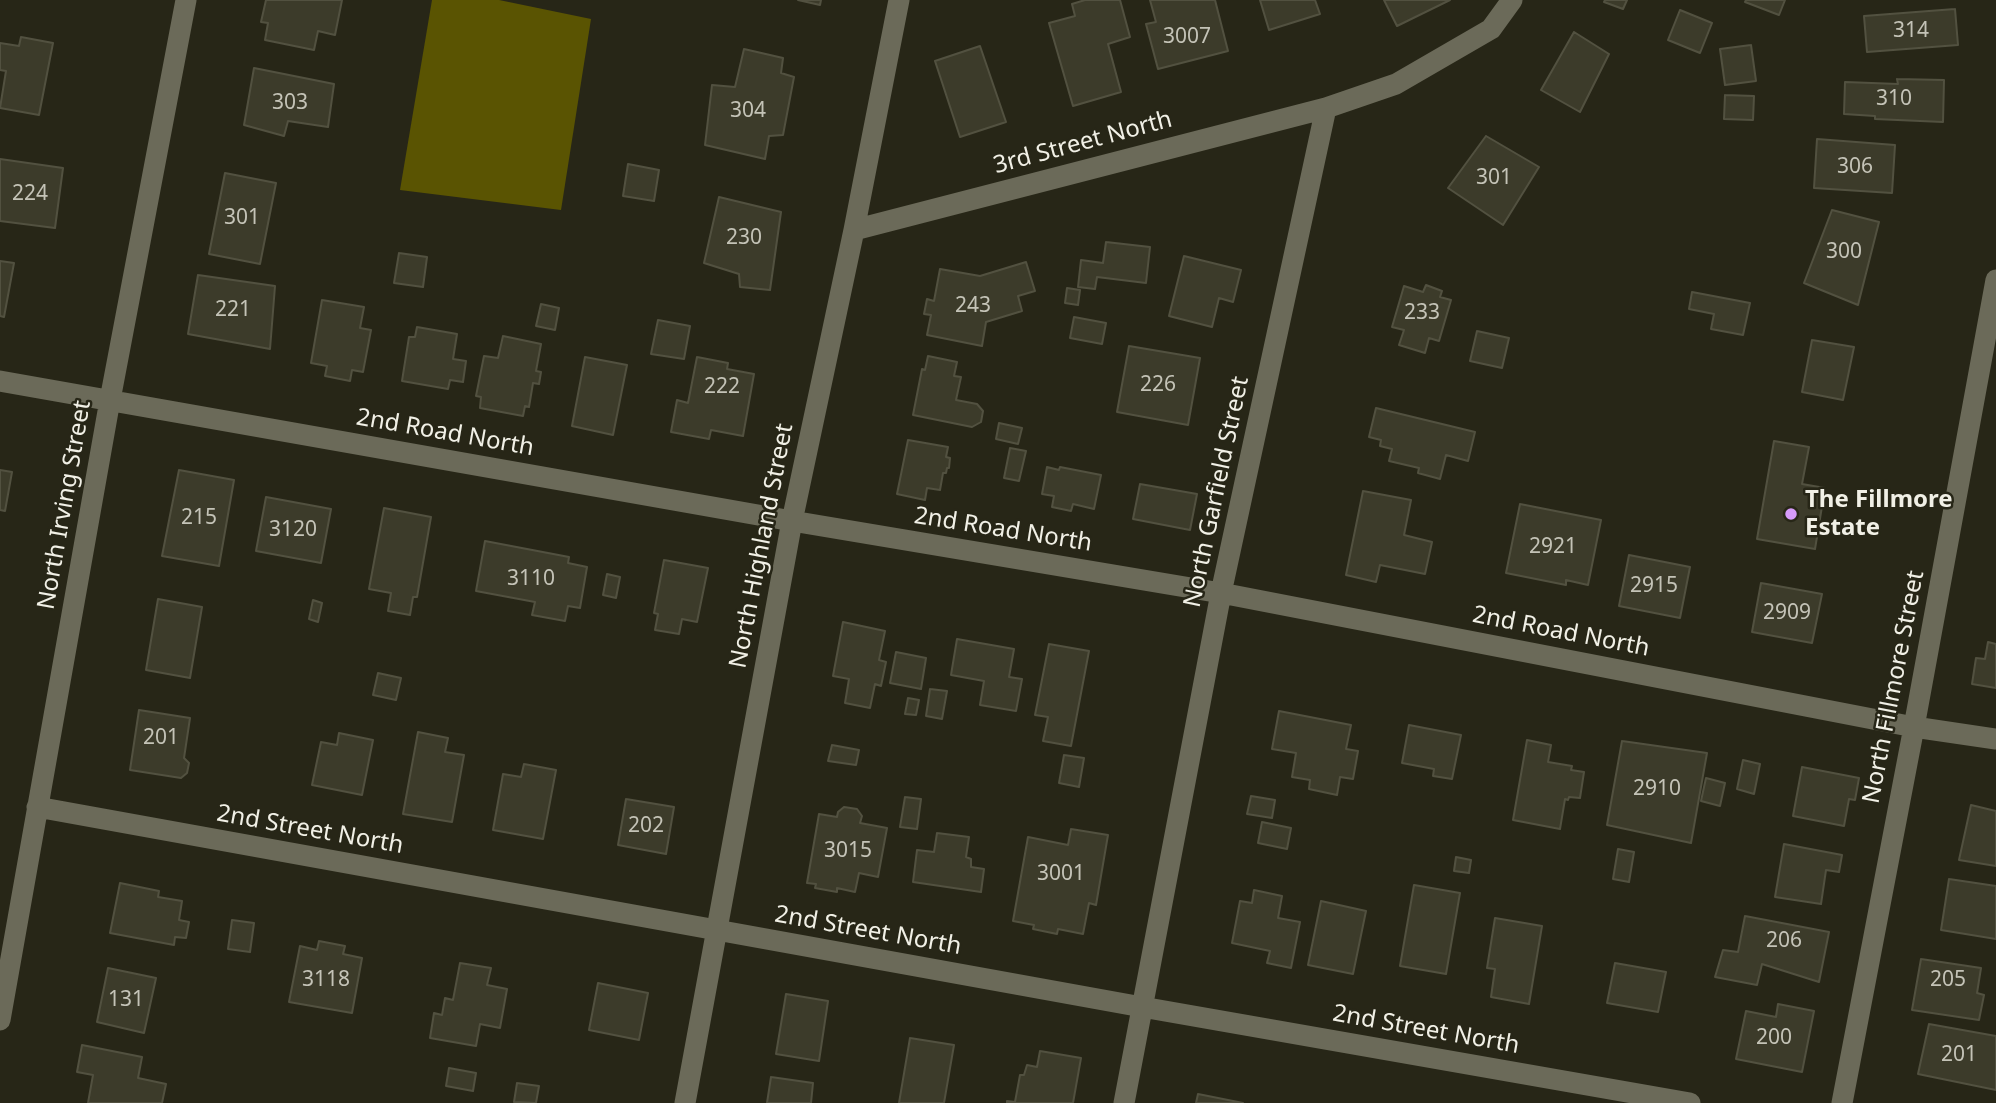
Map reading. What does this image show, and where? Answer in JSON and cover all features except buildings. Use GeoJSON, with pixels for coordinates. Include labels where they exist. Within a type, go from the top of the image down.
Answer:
{"type":"FeatureCollection","features":[{"type":"Feature","properties":{"kind":"street","name":"North Irving Street"},"geometry":{"type":"LineString","coordinates":[[0,1020],[110,400],[186,0]]}},
{"type":"Feature","properties":{"kind":"street","name":"North Highland Street"},"geometry":{"type":"LineString","coordinates":[[685,1103],[792,521],[900,0]]}},
{"type":"Feature","properties":{"kind":"street"},"geometry":{"type":"LineString","coordinates":[[1326,108],[1396,84],[1491,29],[1512,0]]}},
{"type":"Feature","properties":{"kind":"street","name":"3rd Street North"},"geometry":{"type":"LineString","coordinates":[[854,230],[1326,108]]}},
{"type":"Feature","properties":{"kind":"street","name":"North Garfield Street"},"geometry":{"type":"LineString","coordinates":[[1124,1103],[1221,593],[1326,108]]}},
{"type":"Feature","properties":{"kind":"street","name":"North Fillmore Street"},"geometry":{"type":"LineString","coordinates":[[1842,1103],[1996,280]]}},
{"type":"Feature","properties":{"kind":"street","name":"2nd Road North"},"geometry":{"type":"LineString","coordinates":[[0,381],[792,521],[1221,593],[1914,727],[1996,738]]}},
{"type":"Feature","properties":{"kind":"street","name":"2nd Street North"},"geometry":{"type":"LineString","coordinates":[[37,807],[1690,1103]]}},
{"type":"Feature","properties":{"kind":"shaded area"},"geometry":{"type":"Polygon","coordinates":[[[432,0],[499,0],[591,19],[561,210],[400,190],[432,0]]]}},
{"type":"Feature","properties":{"kind":"place","name":"The Fillmore Estate"},"geometry":{"type":"Point","coordinates":[1791,514]}}]}
